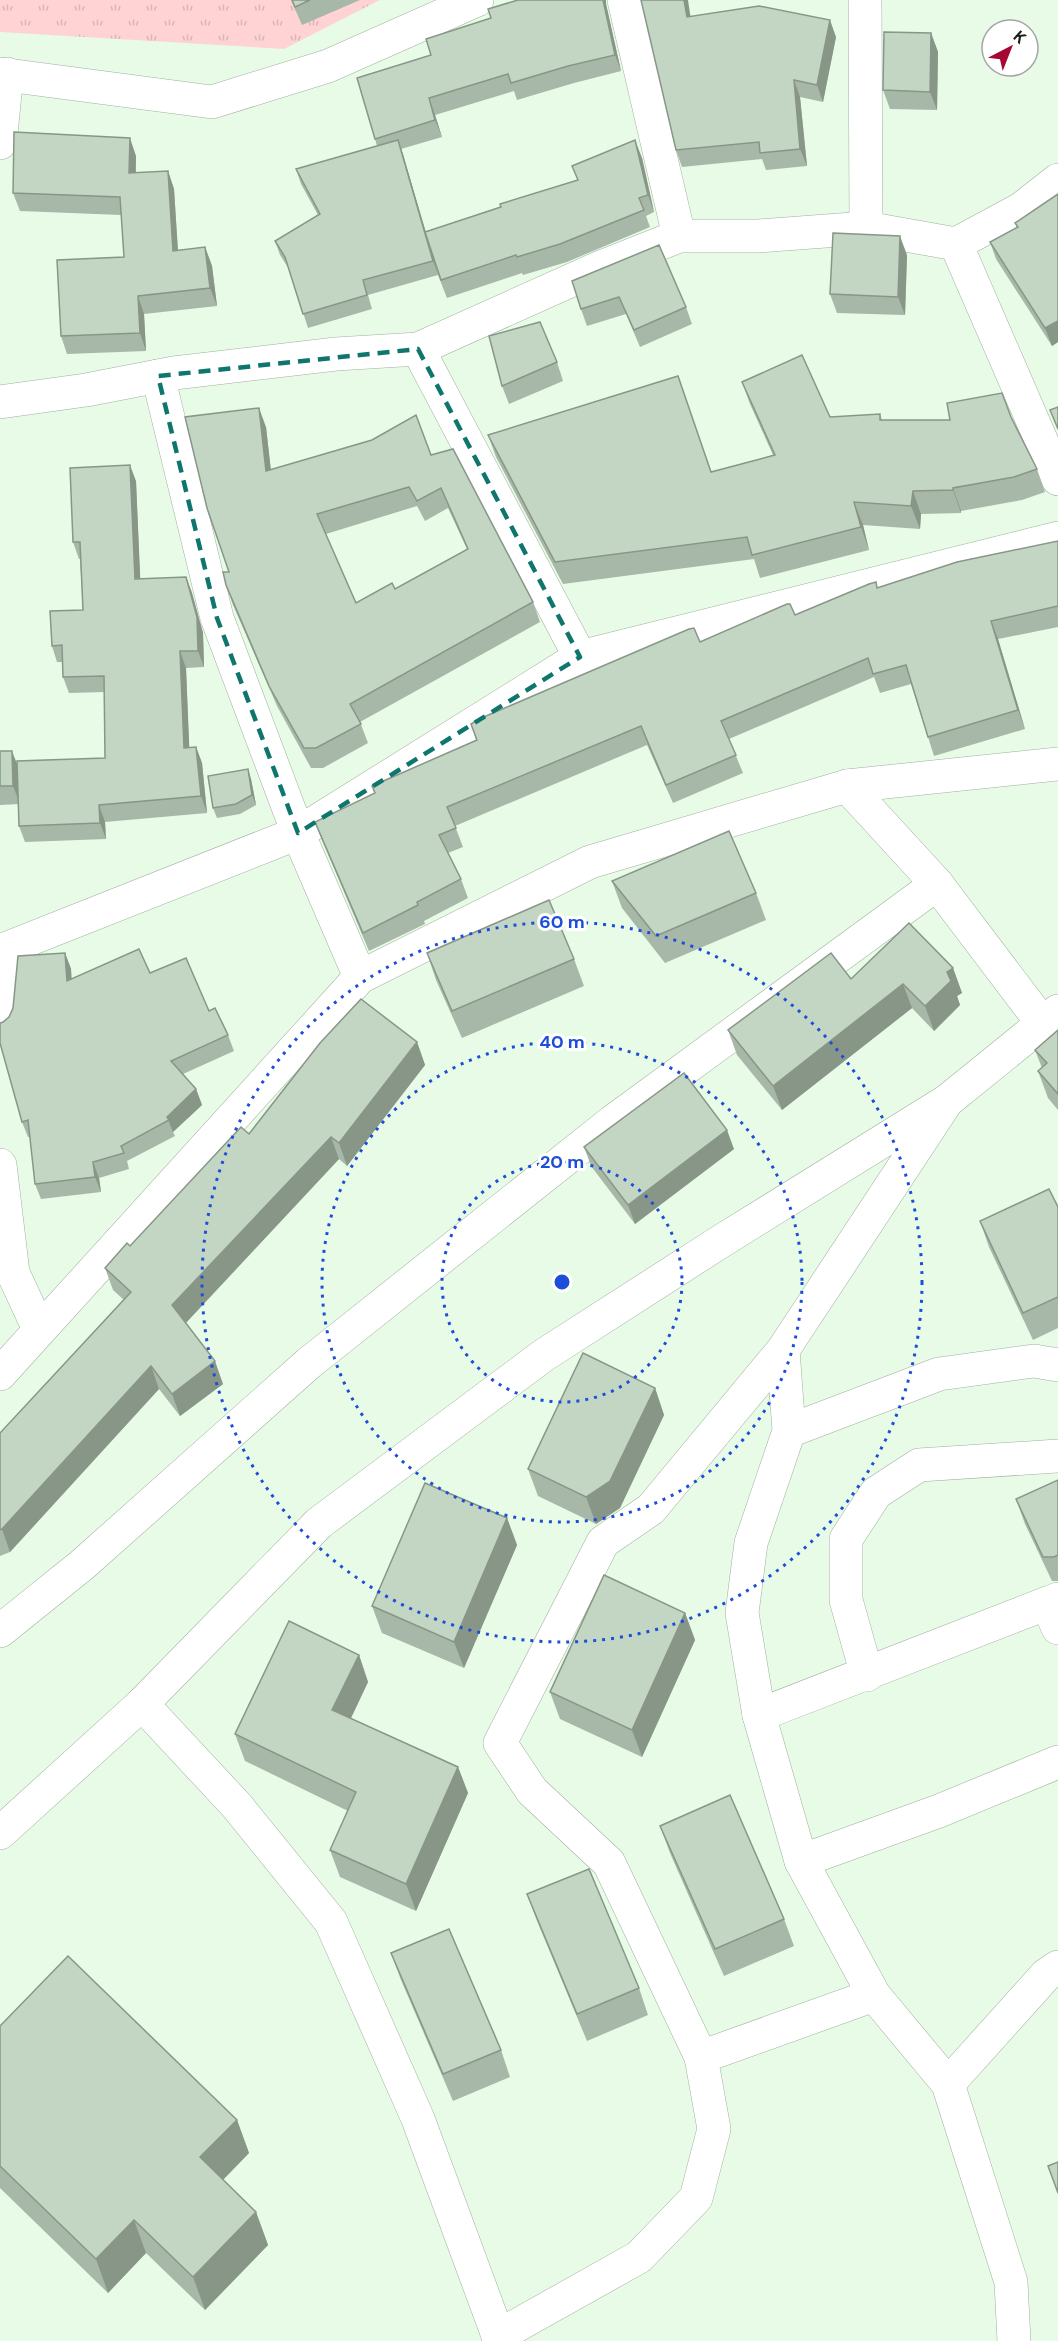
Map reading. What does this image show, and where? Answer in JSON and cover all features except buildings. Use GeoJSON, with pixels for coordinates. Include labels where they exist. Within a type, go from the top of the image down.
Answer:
{"type":"FeatureCollection","features":[{"type":"Feature","properties":{"kind":"street"},"geometry":{"type":"LineString","coordinates":[[0,143],[4,74],[212,102],[328,66],[477,0]]}},
{"type":"Feature","properties":{"kind":"street"},"geometry":{"type":"LineString","coordinates":[[624,0],[679,236]]}},
{"type":"Feature","properties":{"kind":"street"},"geometry":{"type":"LineString","coordinates":[[865,0],[866,228]]}},
{"type":"Feature","properties":{"kind":"street"},"geometry":{"type":"LineString","coordinates":[[0,402],[86,390],[158,376],[336,354],[418,349],[601,267],[679,236],[759,236],[866,228],[956,244],[1021,209],[1058,180]]}},
{"type":"Feature","properties":{"kind":"street"},"geometry":{"type":"LineString","coordinates":[[956,244],[1058,479]]}},
{"type":"Feature","properties":{"kind":"street"},"geometry":{"type":"LineString","coordinates":[[418,349],[580,657]]}},
{"type":"Feature","properties":{"kind":"street"},"geometry":{"type":"LineString","coordinates":[[158,376],[217,618],[298,833],[360,977]]}},
{"type":"Feature","properties":{"kind":"street"},"geometry":{"type":"LineString","coordinates":[[0,1021],[4,951],[298,833],[580,657],[1058,538]]}},
{"type":"Feature","properties":{"kind":"street"},"geometry":{"type":"LineString","coordinates":[[0,1374],[360,977],[590,862],[847,786],[1058,764]]}},
{"type":"Feature","properties":{"kind":"street"},"geometry":{"type":"LineString","coordinates":[[0,1833],[142,1704],[319,1523],[544,1355],[732,1234],[947,1101],[1051,1018],[937,884],[847,786]]}},
{"type":"Feature","properties":{"kind":"street"},"geometry":{"type":"LineString","coordinates":[[0,1631],[82,1565],[327,1348],[612,1122],[937,884]]}},
{"type":"Feature","properties":{"kind":"street"},"geometry":{"type":"LineString","coordinates":[[142,1704],[237,1806],[331,1922],[418,2119],[499,2339],[639,2257],[696,2198],[714,2129],[701,2057],[609,1863],[532,1791],[500,1743],[603,1542],[651,1509],[783,1350],[947,1101]]}},
{"type":"Feature","properties":{"kind":"street"},"geometry":{"type":"LineString","coordinates":[[0,1165],[13,1273],[39,1329]]}},
{"type":"Feature","properties":{"kind":"street"},"geometry":{"type":"LineString","coordinates":[[783,1350],[789,1431],[752,1543],[742,1613],[759,1715],[801,1860],[874,1995],[948,2084],[1011,2282],[1014,2341]]}},
{"type":"Feature","properties":{"kind":"street"},"geometry":{"type":"LineString","coordinates":[[789,1431],[939,1374],[1034,1361],[1058,1365]]}},
{"type":"Feature","properties":{"kind":"street"},"geometry":{"type":"LineString","coordinates":[[867,1675],[846,1600],[846,1539],[876,1493],[919,1465],[1058,1456]]}},
{"type":"Feature","properties":{"kind":"street"},"geometry":{"type":"LineString","coordinates":[[759,1715],[1054,1610]]}},
{"type":"Feature","properties":{"kind":"street"},"geometry":{"type":"LineString","coordinates":[[801,1860],[939,1811],[1058,1762]]}},
{"type":"Feature","properties":{"kind":"street"},"geometry":{"type":"LineString","coordinates":[[948,2084],[1046,1975],[1058,1967]]}},
{"type":"Feature","properties":{"kind":"street"},"geometry":{"type":"LineString","coordinates":[[701,2057],[874,1995]]}},
{"type":"Feature","properties":{"kind":"highlighted area"},"geometry":{"type":"Polygon","coordinates":[[[418,349],[580,657],[298,833],[217,618],[158,376],[418,349]]]}},
{"type":"Feature","properties":{"kind":"green space"},"geometry":{"type":"Polygon","coordinates":[[[0,0],[380,0],[284,49],[0,32],[0,0]]]}}]}
